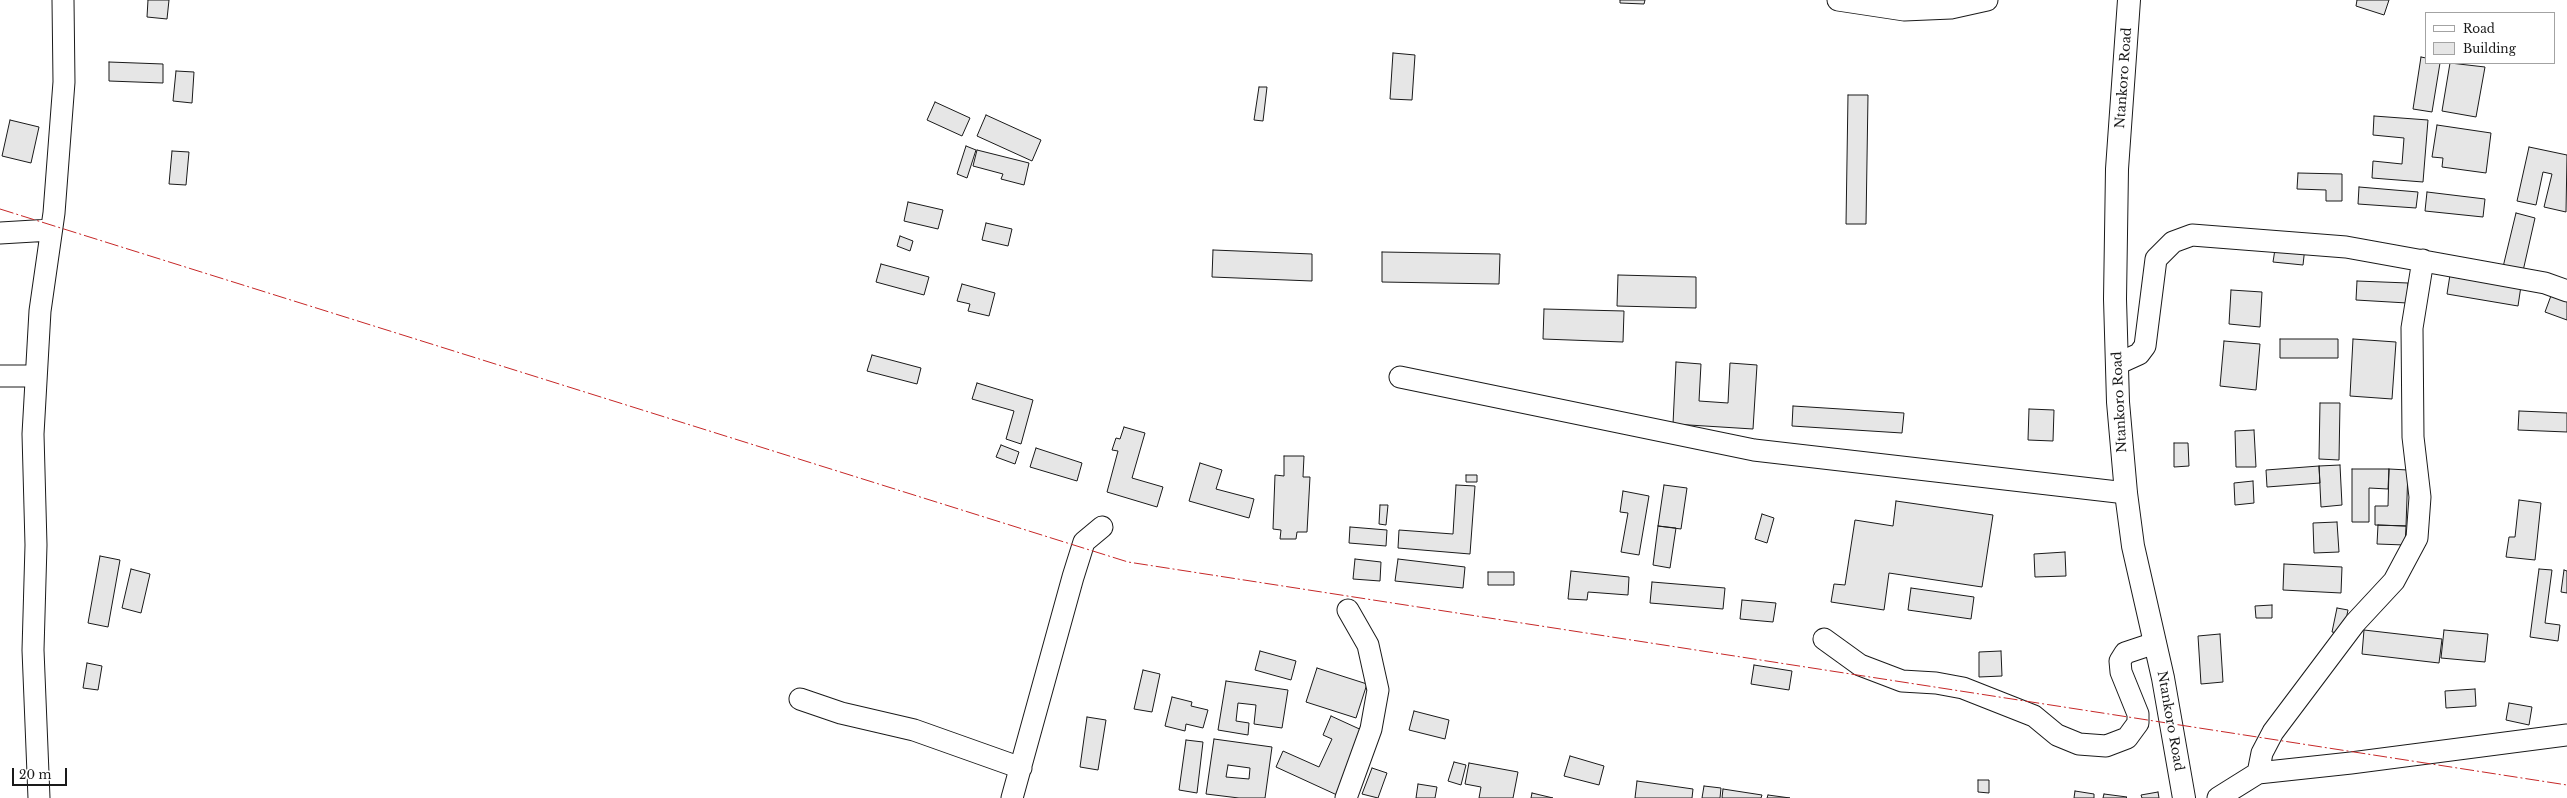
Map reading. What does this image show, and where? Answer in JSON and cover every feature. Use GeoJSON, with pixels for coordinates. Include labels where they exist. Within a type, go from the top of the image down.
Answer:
{"type":"FeatureCollection","features":[{"type":"Feature","properties":{"kind":"main road","name":"Ntankoro Road"},"geometry":{"type":"LineString","coordinates":[[2129,0],[2117,169],[2114,299],[2117,364],[2126,493],[2133,546],[2155,643],[2184,798]]}},
{"type":"Feature","properties":{"kind":"street"},"geometry":{"type":"LineString","coordinates":[[39,798],[33,650],[36,545],[33,434],[35,376],[40,311],[52,230],[64,82],[63,0]]}},
{"type":"Feature","properties":{"kind":"street"},"geometry":{"type":"LineString","coordinates":[[1838,0],[1904,10],[1951,8],[1987,0]]}},
{"type":"Feature","properties":{"kind":"street"},"geometry":{"type":"LineString","coordinates":[[0,233],[52,230]]}},
{"type":"Feature","properties":{"kind":"street"},"geometry":{"type":"LineString","coordinates":[[2117,364],[2139,354],[2145,346],[2156,259],[2173,242],[2192,235],[2346,247],[2545,283],[2567,290]]}},
{"type":"Feature","properties":{"kind":"street"},"geometry":{"type":"LineString","coordinates":[[2258,773],[2262,753],[2272,732],[2355,623],[2394,581],[2417,538],[2420,497],[2413,437],[2412,328],[2423,260]]}},
{"type":"Feature","properties":{"kind":"street"},"geometry":{"type":"LineString","coordinates":[[0,376],[35,376]]}},
{"type":"Feature","properties":{"kind":"street"},"geometry":{"type":"LineString","coordinates":[[1400,377],[1754,450],[2126,493]]}},
{"type":"Feature","properties":{"kind":"street"},"geometry":{"type":"LineString","coordinates":[[1012,798],[1084,542],[1102,527]]}},
{"type":"Feature","properties":{"kind":"street"},"geometry":{"type":"LineString","coordinates":[[1346,798],[1371,729],[1378,690],[1368,645],[1348,610]]}},
{"type":"Feature","properties":{"kind":"street"},"geometry":{"type":"LineString","coordinates":[[1824,639],[1860,665],[1902,681],[1936,683],[1963,688],[2034,716],[2057,735],[2079,744],[2106,746],[2127,738],[2138,723],[2138,714],[2125,684],[2120,661],[2125,653],[2155,643]]}},
{"type":"Feature","properties":{"kind":"street"},"geometry":{"type":"LineString","coordinates":[[800,699],[841,713],[914,730],[1021,768]]}},
{"type":"Feature","properties":{"kind":"street"},"geometry":{"type":"LineString","coordinates":[[2218,798],[2258,773],[2351,763],[2567,735]]}},
{"type":"Feature","properties":{"kind":"building"},"geometry":{"type":"Polygon","coordinates":[[[148,0],[169,0],[167,19],[147,17],[148,0]]]}},
{"type":"Feature","properties":{"kind":"building"},"geometry":{"type":"Polygon","coordinates":[[[1620,0],[1645,0],[1644,4],[1620,3],[1620,0]]]}},
{"type":"Feature","properties":{"kind":"building"},"geometry":{"type":"Polygon","coordinates":[[[2357,0],[2389,0],[2384,15],[2356,6],[2357,0]]]}},
{"type":"Feature","properties":{"kind":"building"},"geometry":{"type":"Polygon","coordinates":[[[1393,53],[1415,55],[1412,100],[1390,99],[1393,53]]]}},
{"type":"Feature","properties":{"kind":"building"},"geometry":{"type":"Polygon","coordinates":[[[2421,57],[2425,58],[2425,64],[2440,64],[2432,112],[2413,109],[2421,57]]]}},
{"type":"Feature","properties":{"kind":"building"},"geometry":{"type":"Polygon","coordinates":[[[109,62],[163,64],[163,83],[109,81],[109,62]]]}},
{"type":"Feature","properties":{"kind":"building"},"geometry":{"type":"Polygon","coordinates":[[[2450,64],[2485,67],[2476,117],[2442,111],[2450,64]]]}},
{"type":"Feature","properties":{"kind":"building"},"geometry":{"type":"Polygon","coordinates":[[[176,71],[194,72],[192,103],[173,101],[176,71]]]}},
{"type":"Feature","properties":{"kind":"building"},"geometry":{"type":"Polygon","coordinates":[[[1259,87],[1267,87],[1263,121],[1254,120],[1259,87]]]}},
{"type":"Feature","properties":{"kind":"building"},"geometry":{"type":"Polygon","coordinates":[[[1848,95],[1868,95],[1866,224],[1846,224],[1848,95]]]}},
{"type":"Feature","properties":{"kind":"building"},"geometry":{"type":"Polygon","coordinates":[[[935,102],[970,118],[962,136],[927,120],[935,102]]]}},
{"type":"Feature","properties":{"kind":"building"},"geometry":{"type":"Polygon","coordinates":[[[986,115],[1041,140],[1032,161],[977,136],[986,115]]]}},
{"type":"Feature","properties":{"kind":"building"},"geometry":{"type":"Polygon","coordinates":[[[2374,116],[2428,120],[2423,182],[2372,178],[2373,161],[2402,164],[2404,138],[2373,135],[2374,116]]]}},
{"type":"Feature","properties":{"kind":"building"},"geometry":{"type":"Polygon","coordinates":[[[10,120],[39,127],[31,163],[2,156],[10,120]]]}},
{"type":"Feature","properties":{"kind":"building"},"geometry":{"type":"Polygon","coordinates":[[[2437,125],[2491,133],[2486,173],[2442,167],[2443,158],[2432,157],[2437,125]]]}},
{"type":"Feature","properties":{"kind":"building"},"geometry":{"type":"Polygon","coordinates":[[[966,146],[976,150],[967,178],[957,174],[966,146]]]}},
{"type":"Feature","properties":{"kind":"building"},"geometry":{"type":"Polygon","coordinates":[[[2529,147],[2567,155],[2566,212],[2544,207],[2552,174],[2543,172],[2536,205],[2517,201],[2529,147]]]}},
{"type":"Feature","properties":{"kind":"building"},"geometry":{"type":"Polygon","coordinates":[[[977,150],[1029,163],[1024,185],[1001,179],[1003,174],[973,166],[977,150]]]}},
{"type":"Feature","properties":{"kind":"building"},"geometry":{"type":"Polygon","coordinates":[[[172,151],[189,152],[186,185],[169,184],[172,151]]]}},
{"type":"Feature","properties":{"kind":"building"},"geometry":{"type":"Polygon","coordinates":[[[2298,173],[2342,174],[2342,201],[2326,201],[2326,190],[2297,189],[2298,173]]]}},
{"type":"Feature","properties":{"kind":"building"},"geometry":{"type":"Polygon","coordinates":[[[2359,187],[2418,192],[2416,208],[2358,204],[2359,187]]]}},
{"type":"Feature","properties":{"kind":"building"},"geometry":{"type":"Polygon","coordinates":[[[2427,192],[2485,199],[2483,217],[2425,211],[2427,192]]]}},
{"type":"Feature","properties":{"kind":"building"},"geometry":{"type":"Polygon","coordinates":[[[908,202],[943,210],[938,229],[904,221],[908,202]]]}},
{"type":"Feature","properties":{"kind":"building"},"geometry":{"type":"Polygon","coordinates":[[[2516,213],[2535,218],[2523,271],[2503,267],[2516,213]]]}},
{"type":"Feature","properties":{"kind":"building"},"geometry":{"type":"Polygon","coordinates":[[[986,223],[1012,229],[1008,246],[982,240],[986,223]]]}},
{"type":"Feature","properties":{"kind":"building"},"geometry":{"type":"Polygon","coordinates":[[[900,236],[913,241],[910,251],[897,246],[900,236]]]}},
{"type":"Feature","properties":{"kind":"building"},"geometry":{"type":"Polygon","coordinates":[[[2276,243],[2305,247],[2303,265],[2273,262],[2276,243]]]}},
{"type":"Feature","properties":{"kind":"building"},"geometry":{"type":"Polygon","coordinates":[[[1213,250],[1312,254],[1312,281],[1212,277],[1213,250]]]}},
{"type":"Feature","properties":{"kind":"building"},"geometry":{"type":"Polygon","coordinates":[[[1382,252],[1500,254],[1499,284],[1382,282],[1382,252]]]}},
{"type":"Feature","properties":{"kind":"building"},"geometry":{"type":"Polygon","coordinates":[[[881,264],[929,277],[924,295],[876,282],[881,264]]]}},
{"type":"Feature","properties":{"kind":"building"},"geometry":{"type":"Polygon","coordinates":[[[1618,275],[1696,277],[1696,308],[1617,306],[1618,275]]]}},
{"type":"Feature","properties":{"kind":"building"},"geometry":{"type":"Polygon","coordinates":[[[2450,275],[2521,286],[2518,306],[2447,294],[2450,275]]]}},
{"type":"Feature","properties":{"kind":"building"},"geometry":{"type":"Polygon","coordinates":[[[2357,281],[2408,283],[2407,303],[2356,300],[2357,281]]]}},
{"type":"Feature","properties":{"kind":"building"},"geometry":{"type":"Polygon","coordinates":[[[962,284],[995,293],[989,316],[968,311],[970,304],[957,301],[962,284]]]}},
{"type":"Feature","properties":{"kind":"building"},"geometry":{"type":"Polygon","coordinates":[[[2231,290],[2262,292],[2260,327],[2229,324],[2231,290]]]}},
{"type":"Feature","properties":{"kind":"building"},"geometry":{"type":"Polygon","coordinates":[[[2552,293],[2567,298],[2567,320],[2545,312],[2552,293]]]}},
{"type":"Feature","properties":{"kind":"building"},"geometry":{"type":"Polygon","coordinates":[[[1544,309],[1624,311],[1623,342],[1543,339],[1544,309]]]}},
{"type":"Feature","properties":{"kind":"building"},"geometry":{"type":"Polygon","coordinates":[[[2280,339],[2338,339],[2338,358],[2280,358],[2280,339]]]}},
{"type":"Feature","properties":{"kind":"building"},"geometry":{"type":"Polygon","coordinates":[[[2353,339],[2396,342],[2392,399],[2350,396],[2353,339]]]}},
{"type":"Feature","properties":{"kind":"building"},"geometry":{"type":"Polygon","coordinates":[[[2224,341],[2260,344],[2256,390],[2220,386],[2224,341]]]}},
{"type":"Feature","properties":{"kind":"building"},"geometry":{"type":"Polygon","coordinates":[[[872,355],[921,368],[917,384],[867,371],[872,355]]]}},
{"type":"Feature","properties":{"kind":"building"},"geometry":{"type":"Polygon","coordinates":[[[1676,362],[1701,364],[1699,401],[1728,403],[1730,363],[1757,365],[1753,429],[1673,424],[1676,362]]]}},
{"type":"Feature","properties":{"kind":"building"},"geometry":{"type":"Polygon","coordinates":[[[977,383],[1033,400],[1021,444],[1006,439],[1014,411],[972,399],[977,383]]]}},
{"type":"Feature","properties":{"kind":"building"},"geometry":{"type":"Polygon","coordinates":[[[2320,403],[2340,403],[2339,460],[2319,459],[2320,403]]]}},
{"type":"Feature","properties":{"kind":"building"},"geometry":{"type":"Polygon","coordinates":[[[1793,406],[1904,413],[1902,433],[1792,426],[1793,406]]]}},
{"type":"Feature","properties":{"kind":"building"},"geometry":{"type":"Polygon","coordinates":[[[2029,409],[2054,410],[2053,441],[2028,440],[2029,409]]]}},
{"type":"Feature","properties":{"kind":"building"},"geometry":{"type":"Polygon","coordinates":[[[2519,411],[2567,413],[2567,432],[2518,430],[2519,411]]]}},
{"type":"Feature","properties":{"kind":"building"},"geometry":{"type":"Polygon","coordinates":[[[1124,427],[1145,433],[1132,478],[1163,487],[1157,507],[1107,492],[1118,451],[1112,450],[1116,438],[1120,439],[1124,427]]]}},
{"type":"Feature","properties":{"kind":"building"},"geometry":{"type":"Polygon","coordinates":[[[2254,430],[2256,467],[2236,467],[2235,431],[2254,430]]]}},
{"type":"Feature","properties":{"kind":"building"},"geometry":{"type":"Polygon","coordinates":[[[2174,443],[2188,443],[2189,466],[2174,467],[2174,443]]]}},
{"type":"Feature","properties":{"kind":"building"},"geometry":{"type":"Polygon","coordinates":[[[1001,445],[1019,452],[1015,464],[996,457],[1001,445]]]}},
{"type":"Feature","properties":{"kind":"building"},"geometry":{"type":"Polygon","coordinates":[[[1036,448],[1082,463],[1077,481],[1030,467],[1036,448]]]}},
{"type":"Feature","properties":{"kind":"building"},"geometry":{"type":"Polygon","coordinates":[[[1284,456],[1304,456],[1303,477],[1310,477],[1307,532],[1297,532],[1296,539],[1280,539],[1281,530],[1273,529],[1275,475],[1284,476],[1284,456]]]}},
{"type":"Feature","properties":{"kind":"building"},"geometry":{"type":"Polygon","coordinates":[[[1200,463],[1222,470],[1216,489],[1254,499],[1249,518],[1189,501],[1200,463]]]}},
{"type":"Feature","properties":{"kind":"building"},"geometry":{"type":"Polygon","coordinates":[[[2340,465],[2342,505],[2321,507],[2319,466],[2340,465]]]}},
{"type":"Feature","properties":{"kind":"building"},"geometry":{"type":"Polygon","coordinates":[[[2319,466],[2320,483],[2267,487],[2266,470],[2319,466]]]}},
{"type":"Feature","properties":{"kind":"building"},"geometry":{"type":"Polygon","coordinates":[[[2352,469],[2389,469],[2388,489],[2369,488],[2369,522],[2352,522],[2352,469]]]}},
{"type":"Feature","properties":{"kind":"building"},"geometry":{"type":"Polygon","coordinates":[[[2389,469],[2408,470],[2406,526],[2375,525],[2375,506],[2388,506],[2389,469]]]}},
{"type":"Feature","properties":{"kind":"building"},"geometry":{"type":"Polygon","coordinates":[[[1466,475],[1477,475],[1477,482],[1466,482],[1466,475]]]}},
{"type":"Feature","properties":{"kind":"building"},"geometry":{"type":"Polygon","coordinates":[[[2253,481],[2254,503],[2235,505],[2234,483],[2253,481]]]}},
{"type":"Feature","properties":{"kind":"building"},"geometry":{"type":"Polygon","coordinates":[[[1456,485],[1475,486],[1470,554],[1398,548],[1399,530],[1453,534],[1456,485]]]}},
{"type":"Feature","properties":{"kind":"building"},"geometry":{"type":"Polygon","coordinates":[[[1664,485],[1687,488],[1681,529],[1658,526],[1664,485]]]}},
{"type":"Feature","properties":{"kind":"building"},"geometry":{"type":"Polygon","coordinates":[[[1623,491],[1649,496],[1639,555],[1621,552],[1628,513],[1620,512],[1623,491]]]}},
{"type":"Feature","properties":{"kind":"building"},"geometry":{"type":"Polygon","coordinates":[[[2519,500],[2541,503],[2535,560],[2506,557],[2509,537],[2515,537],[2519,500]]]}},
{"type":"Feature","properties":{"kind":"building"},"geometry":{"type":"Polygon","coordinates":[[[1896,501],[1993,515],[1982,587],[1889,573],[1884,610],[1831,602],[1834,584],[1845,585],[1855,520],[1893,526],[1896,501]]]}},
{"type":"Feature","properties":{"kind":"building"},"geometry":{"type":"Polygon","coordinates":[[[1380,505],[1388,505],[1386,525],[1379,524],[1380,505]]]}},
{"type":"Feature","properties":{"kind":"building"},"geometry":{"type":"Polygon","coordinates":[[[1762,514],[1774,518],[1767,543],[1755,539],[1762,514]]]}},
{"type":"Feature","properties":{"kind":"building"},"geometry":{"type":"Polygon","coordinates":[[[2337,522],[2339,552],[2314,553],[2313,523],[2337,522]]]}},
{"type":"Feature","properties":{"kind":"building"},"geometry":{"type":"Polygon","coordinates":[[[2378,525],[2406,526],[2405,545],[2377,544],[2378,525]]]}},
{"type":"Feature","properties":{"kind":"building"},"geometry":{"type":"Polygon","coordinates":[[[1658,526],[1676,528],[1670,568],[1653,565],[1658,526]]]}},
{"type":"Feature","properties":{"kind":"building"},"geometry":{"type":"Polygon","coordinates":[[[1350,527],[1387,530],[1386,546],[1349,543],[1350,527]]]}},
{"type":"Feature","properties":{"kind":"building"},"geometry":{"type":"Polygon","coordinates":[[[2065,552],[2066,576],[2035,577],[2034,554],[2065,552]]]}},
{"type":"Feature","properties":{"kind":"building"},"geometry":{"type":"Polygon","coordinates":[[[100,556],[120,560],[108,627],[88,623],[100,556]]]}},
{"type":"Feature","properties":{"kind":"building"},"geometry":{"type":"Polygon","coordinates":[[[1355,559],[1381,562],[1380,581],[1353,579],[1355,559]]]}},
{"type":"Feature","properties":{"kind":"building"},"geometry":{"type":"Polygon","coordinates":[[[1398,559],[1465,567],[1463,588],[1395,581],[1398,559]]]}},
{"type":"Feature","properties":{"kind":"building"},"geometry":{"type":"Polygon","coordinates":[[[2284,564],[2342,567],[2341,593],[2283,590],[2284,564]]]}},
{"type":"Feature","properties":{"kind":"building"},"geometry":{"type":"Polygon","coordinates":[[[131,569],[150,574],[141,613],[122,608],[131,569]]]}},
{"type":"Feature","properties":{"kind":"building"},"geometry":{"type":"Polygon","coordinates":[[[2539,569],[2552,570],[2545,623],[2560,625],[2558,641],[2530,637],[2539,569]]]}},
{"type":"Feature","properties":{"kind":"building"},"geometry":{"type":"Polygon","coordinates":[[[2564,570],[2567,571],[2567,593],[2561,592],[2564,570]]]}},
{"type":"Feature","properties":{"kind":"building"},"geometry":{"type":"Polygon","coordinates":[[[1571,571],[1629,577],[1628,595],[1588,592],[1587,600],[1568,599],[1571,571]]]}},
{"type":"Feature","properties":{"kind":"building"},"geometry":{"type":"Polygon","coordinates":[[[1488,572],[1514,572],[1514,585],[1488,585],[1488,572]]]}},
{"type":"Feature","properties":{"kind":"building"},"geometry":{"type":"Polygon","coordinates":[[[1652,582],[1725,588],[1723,609],[1650,603],[1652,582]]]}},
{"type":"Feature","properties":{"kind":"building"},"geometry":{"type":"Polygon","coordinates":[[[1911,588],[1974,597],[1971,619],[1908,610],[1911,588]]]}},
{"type":"Feature","properties":{"kind":"building"},"geometry":{"type":"Polygon","coordinates":[[[1742,600],[1776,603],[1773,622],[1740,619],[1742,600]]]}},
{"type":"Feature","properties":{"kind":"building"},"geometry":{"type":"Polygon","coordinates":[[[2272,605],[2272,618],[2256,618],[2255,606],[2272,605]]]}},
{"type":"Feature","properties":{"kind":"building"},"geometry":{"type":"Polygon","coordinates":[[[2337,608],[2348,610],[2343,634],[2332,632],[2337,608]]]}},
{"type":"Feature","properties":{"kind":"building"},"geometry":{"type":"Polygon","coordinates":[[[2364,630],[2442,639],[2439,663],[2362,654],[2364,630]]]}},
{"type":"Feature","properties":{"kind":"building"},"geometry":{"type":"Polygon","coordinates":[[[2444,630],[2488,634],[2485,662],[2441,658],[2444,630]]]}},
{"type":"Feature","properties":{"kind":"building"},"geometry":{"type":"Polygon","coordinates":[[[2220,634],[2223,682],[2201,684],[2198,636],[2220,634]]]}},
{"type":"Feature","properties":{"kind":"building"},"geometry":{"type":"Polygon","coordinates":[[[1260,651],[1296,661],[1291,680],[1255,670],[1260,651]]]}},
{"type":"Feature","properties":{"kind":"building"},"geometry":{"type":"Polygon","coordinates":[[[2001,651],[2002,676],[1979,677],[1979,652],[2001,651]]]}},
{"type":"Feature","properties":{"kind":"building"},"geometry":{"type":"Polygon","coordinates":[[[87,663],[102,666],[98,690],[83,688],[87,663]]]}},
{"type":"Feature","properties":{"kind":"building"},"geometry":{"type":"Polygon","coordinates":[[[1754,665],[1792,671],[1789,690],[1751,684],[1754,665]]]}},
{"type":"Feature","properties":{"kind":"building"},"geometry":{"type":"Polygon","coordinates":[[[1317,668],[1367,684],[1356,718],[1306,702],[1317,668]]]}},
{"type":"Feature","properties":{"kind":"building"},"geometry":{"type":"Polygon","coordinates":[[[1143,670],[1160,674],[1152,712],[1134,709],[1143,670]]]}},
{"type":"Feature","properties":{"kind":"building"},"geometry":{"type":"Polygon","coordinates":[[[1226,681],[1288,690],[1282,728],[1254,724],[1256,705],[1238,703],[1236,721],[1249,723],[1248,735],[1218,730],[1226,681]]]}},
{"type":"Feature","properties":{"kind":"building"},"geometry":{"type":"Polygon","coordinates":[[[2475,689],[2476,706],[2446,708],[2445,691],[2475,689]]]}},
{"type":"Feature","properties":{"kind":"building"},"geometry":{"type":"Polygon","coordinates":[[[1172,697],[1192,702],[1191,706],[1208,710],[1203,728],[1186,724],[1185,731],[1165,726],[1172,697]]]}},
{"type":"Feature","properties":{"kind":"building"},"geometry":{"type":"Polygon","coordinates":[[[2509,703],[2532,707],[2529,725],[2506,720],[2509,703]]]}},
{"type":"Feature","properties":{"kind":"building"},"geometry":{"type":"Polygon","coordinates":[[[1414,711],[1449,720],[1445,739],[1409,730],[1414,711]]]}},
{"type":"Feature","properties":{"kind":"building"},"geometry":{"type":"Polygon","coordinates":[[[1331,716],[1366,732],[1337,795],[1276,767],[1283,751],[1319,767],[1332,739],[1323,735],[1331,716]]]}},
{"type":"Feature","properties":{"kind":"building"},"geometry":{"type":"Polygon","coordinates":[[[1087,717],[1106,720],[1098,770],[1080,767],[1087,717]]]}},
{"type":"Feature","properties":{"kind":"building"},"geometry":{"type":"Polygon","coordinates":[[[1214,739],[1272,747],[1265,798],[1239,798],[1206,794],[1214,739]],[[1228,765],[1226,777],[1249,779],[1250,768],[1228,765]]]}},
{"type":"Feature","properties":{"kind":"building"},"geometry":{"type":"Polygon","coordinates":[[[1186,740],[1203,742],[1197,793],[1179,790],[1186,740]]]}},
{"type":"Feature","properties":{"kind":"building"},"geometry":{"type":"Polygon","coordinates":[[[1570,756],[1604,766],[1599,785],[1564,776],[1570,756]]]}},
{"type":"Feature","properties":{"kind":"building"},"geometry":{"type":"Polygon","coordinates":[[[1454,762],[1466,765],[1461,785],[1448,781],[1454,762]]]}},
{"type":"Feature","properties":{"kind":"building"},"geometry":{"type":"Polygon","coordinates":[[[1469,763],[1518,772],[1513,798],[1479,798],[1481,787],[1465,784],[1469,763]]]}},
{"type":"Feature","properties":{"kind":"building"},"geometry":{"type":"Polygon","coordinates":[[[1372,768],[1387,773],[1378,798],[1362,794],[1372,768]]]}},
{"type":"Feature","properties":{"kind":"building"},"geometry":{"type":"Polygon","coordinates":[[[1978,780],[1989,780],[1989,793],[1978,792],[1978,780]]]}},
{"type":"Feature","properties":{"kind":"building"},"geometry":{"type":"Polygon","coordinates":[[[1637,781],[1693,789],[1692,798],[1635,798],[1637,781]]]}},
{"type":"Feature","properties":{"kind":"building"},"geometry":{"type":"Polygon","coordinates":[[[1418,784],[1437,787],[1435,798],[1416,798],[1418,784]]]}},
{"type":"Feature","properties":{"kind":"building"},"geometry":{"type":"Polygon","coordinates":[[[1704,786],[1721,788],[1720,798],[1702,798],[1704,786]]]}},
{"type":"Feature","properties":{"kind":"building"},"geometry":{"type":"Polygon","coordinates":[[[1723,789],[1762,795],[1761,798],[1722,798],[1723,789]]]}},
{"type":"Feature","properties":{"kind":"building"},"geometry":{"type":"Polygon","coordinates":[[[2075,791],[2094,794],[2094,798],[2074,798],[2075,791]]]}},
{"type":"Feature","properties":{"kind":"building"},"geometry":{"type":"Polygon","coordinates":[[[2158,792],[2159,798],[2142,798],[2141,795],[2158,792]]]}},
{"type":"Feature","properties":{"kind":"building"},"geometry":{"type":"Polygon","coordinates":[[[1532,793],[1553,798],[1531,798],[1532,793]]]}},
{"type":"Feature","properties":{"kind":"building"},"geometry":{"type":"Polygon","coordinates":[[[2104,794],[2127,797],[2103,798],[2104,794]]]}},
{"type":"Feature","properties":{"kind":"building"},"geometry":{"type":"Polygon","coordinates":[[[1768,795],[1790,798],[1767,798],[1768,795]]]}},
{"type":"Feature","properties":{"kind":"power"},"geometry":{"type":"LineString","coordinates":[[0,209],[1128,562],[2567,785]]}}]}
